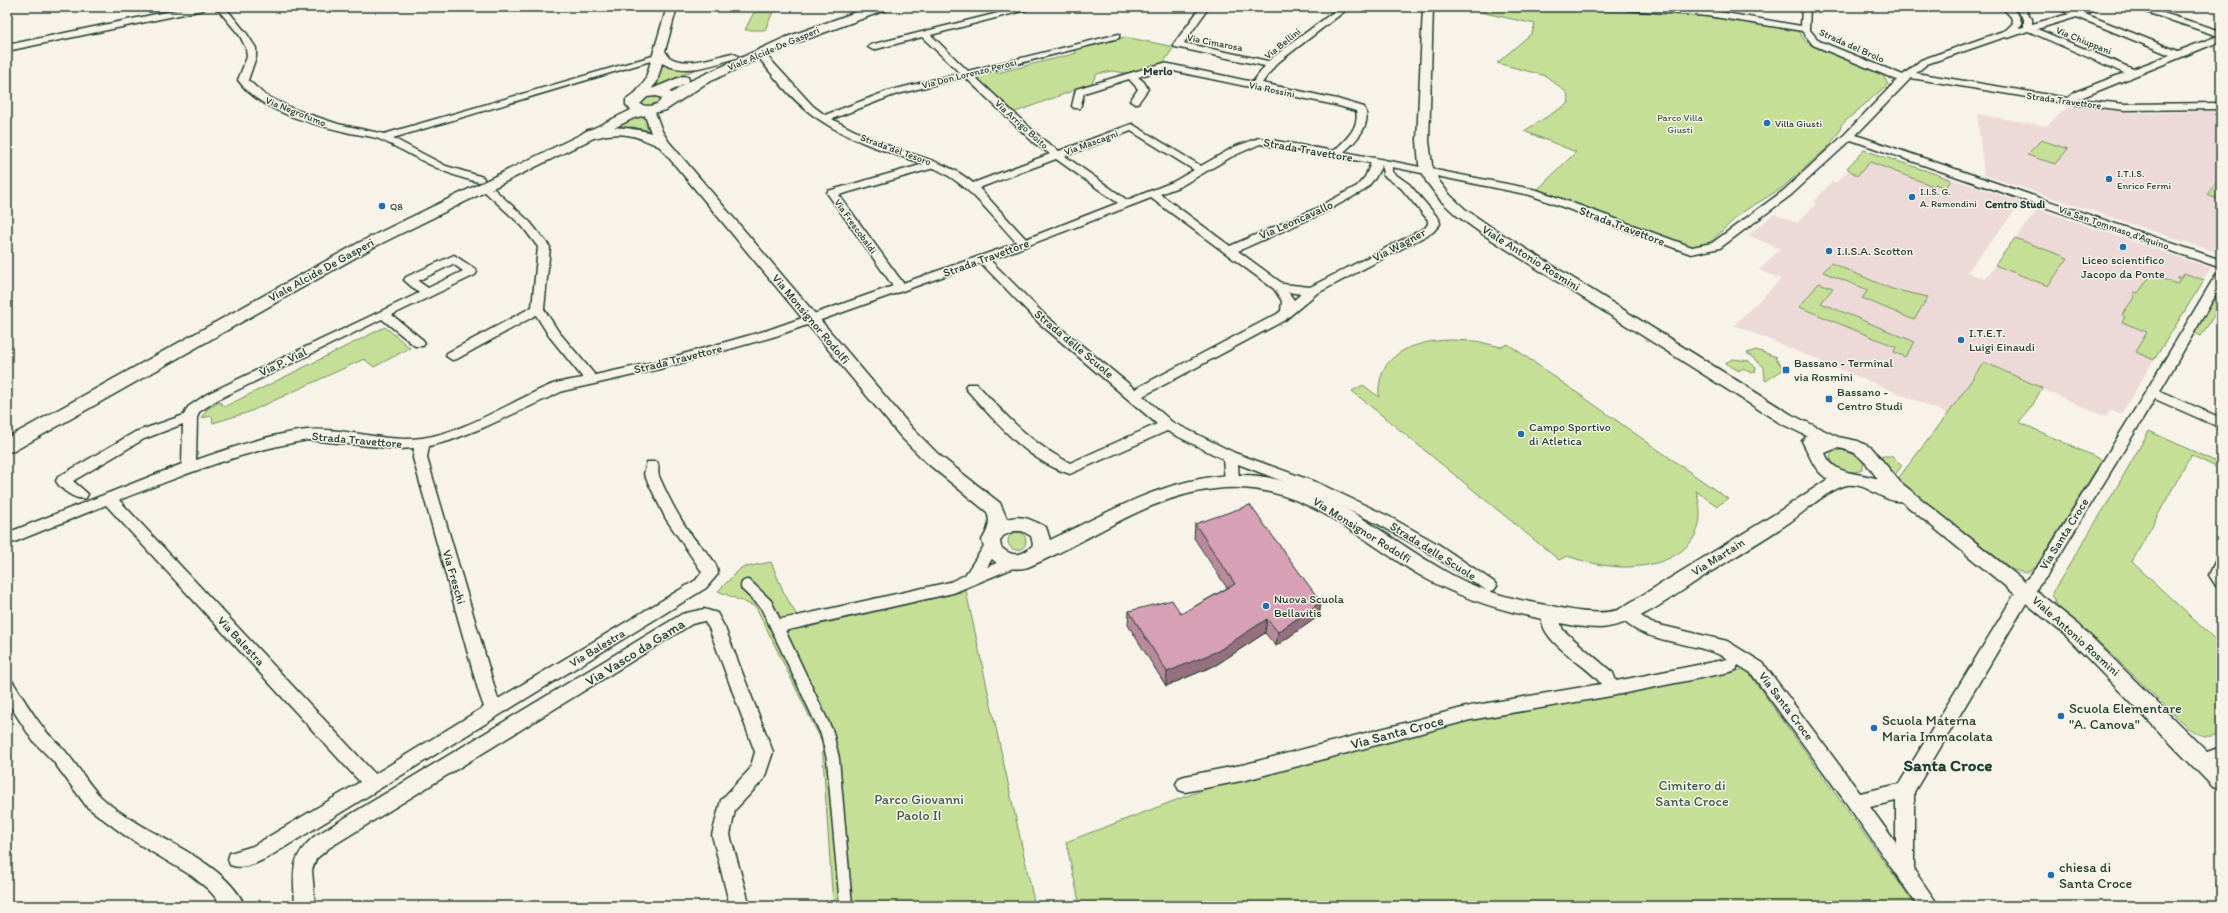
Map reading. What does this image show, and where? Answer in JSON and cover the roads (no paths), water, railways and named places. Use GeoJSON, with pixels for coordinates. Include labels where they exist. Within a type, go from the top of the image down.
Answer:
{"type":"FeatureCollection","features":[{"type":"Feature","properties":{"kind":"main road","name":"Viale Alcide De Gasperi"},"geometry":{"type":"LineString","coordinates":[[7,433],[359,238],[732,56],[804,26],[862,7]]}},
{"type":"Feature","properties":{"kind":"main road","name":"Viale Alcide De Gasperi"},"geometry":{"type":"LineString","coordinates":[[646,98],[666,104],[684,90],[760,52],[832,23],[882,7]]}},
{"type":"Feature","properties":{"kind":"main road"},"geometry":{"type":"LineString","coordinates":[[646,98],[669,96],[666,104]]}},
{"type":"Feature","properties":{"kind":"main road","name":"Viale Alcide De Gasperi"},"geometry":{"type":"LineString","coordinates":[[7,446],[368,244],[629,114],[646,98]]}},
{"type":"Feature","properties":{"kind":"street"},"geometry":{"type":"LineString","coordinates":[[7,48],[202,7]]}},
{"type":"Feature","properties":{"kind":"street","name":"Via Negrofumo"},"geometry":{"type":"LineString","coordinates":[[220,7],[250,44],[252,52],[251,62],[243,80],[248,89],[263,98],[316,122],[383,138],[462,176],[479,179]]}},
{"type":"Feature","properties":{"kind":"street"},"geometry":{"type":"LineString","coordinates":[[646,98],[672,7]]}},
{"type":"Feature","properties":{"kind":"street"},"geometry":{"type":"LineString","coordinates":[[873,46],[925,35],[1033,7]]}},
{"type":"Feature","properties":{"kind":"street","name":"Via Cimarosa"},"geometry":{"type":"LineString","coordinates":[[1205,7],[1178,45],[1271,64]]}},
{"type":"Feature","properties":{"kind":"street","name":"Via Bellini"},"geometry":{"type":"LineString","coordinates":[[1255,86],[1271,64],[1346,7]]}},
{"type":"Feature","properties":{"kind":"street","name":"Viale Antonio Rosmini"},"geometry":{"type":"LineString","coordinates":[[1428,7],[1424,146],[1427,170],[1441,193],[1476,223],[1786,419],[1836,443],[1846,444],[1865,452],[1884,477],[2025,591],[2100,656],[2213,759],[2221,780]]}},
{"type":"Feature","properties":{"kind":"street","name":"Strada del Brolo"},"geometry":{"type":"LineString","coordinates":[[1628,7],[1708,13],[1805,29],[1816,43],[1906,78]]}},
{"type":"Feature","properties":{"kind":"street"},"geometry":{"type":"LineString","coordinates":[[1805,29],[1806,7]]}},
{"type":"Feature","properties":{"kind":"street"},"geometry":{"type":"LineString","coordinates":[[1924,62],[2009,32],[2018,24],[2016,16],[2006,7]]}},
{"type":"Feature","properties":{"kind":"street","name":"Via Chiuppani"},"geometry":{"type":"LineString","coordinates":[[2059,7],[2179,55]]}},
{"type":"Feature","properties":{"kind":"street"},"geometry":{"type":"LineString","coordinates":[[1924,62],[2028,28],[2055,22],[2097,7]]}},
{"type":"Feature","properties":{"kind":"street"},"geometry":{"type":"LineString","coordinates":[[2135,7],[2221,34]]}},
{"type":"Feature","properties":{"kind":"street"},"geometry":{"type":"LineString","coordinates":[[2020,10],[2028,20],[2028,28]]}},
{"type":"Feature","properties":{"kind":"street"},"geometry":{"type":"LineString","coordinates":[[2020,10],[2036,18],[2055,22]]}},
{"type":"Feature","properties":{"kind":"street","name":"Via Chiuppani"},"geometry":{"type":"LineString","coordinates":[[2028,28],[2131,72]]}},
{"type":"Feature","properties":{"kind":"street","name":"Via Arrigo Boito"},"geometry":{"type":"LineString","coordinates":[[925,35],[1038,141],[1126,204]]}},
{"type":"Feature","properties":{"kind":"street","name":"Via Don Lorenzo Perosi"},"geometry":{"type":"LineString","coordinates":[[824,119],[891,92],[1116,36]]}},
{"type":"Feature","properties":{"kind":"street"},"geometry":{"type":"LineString","coordinates":[[2070,101],[2078,94],[2221,38]]}},
{"type":"Feature","properties":{"kind":"street"},"geometry":{"type":"LineString","coordinates":[[383,138],[659,54]]}},
{"type":"Feature","properties":{"kind":"street"},"geometry":{"type":"LineString","coordinates":[[659,54],[667,62],[687,65],[732,56]]}},
{"type":"Feature","properties":{"kind":"street","name":"Strada del Tesoro"},"geometry":{"type":"LineString","coordinates":[[765,58],[809,108],[824,119],[874,144],[935,164],[956,174],[972,187],[1024,244]]}},
{"type":"Feature","properties":{"kind":"street","name":"Strada Travettore"},"geometry":{"type":"LineString","coordinates":[[7,539],[189,467],[252,446],[294,437],[328,436],[389,444],[422,443],[460,433],[559,387],[696,355],[772,333],[811,318],[983,259],[1152,194],[1202,171],[1243,147],[1259,141],[1427,170],[1533,192],[1691,251],[1716,246],[1787,192],[1848,136],[1924,62]]}},
{"type":"Feature","properties":{"kind":"street","name":"Via Rossini"},"geometry":{"type":"LineString","coordinates":[[1076,106],[1079,91],[1164,66],[1336,102],[1360,109],[1360,125],[1356,134],[1337,154]]}},
{"type":"Feature","properties":{"kind":"street"},"geometry":{"type":"LineString","coordinates":[[1131,76],[1141,84],[1143,89],[1135,101]]}},
{"type":"Feature","properties":{"kind":"street","name":"Strada Travettore"},"geometry":{"type":"LineString","coordinates":[[1906,78],[2070,101],[2125,107],[2221,106]]}},
{"type":"Feature","properties":{"kind":"street","name":"Via Monsignor Rodolfi"},"geometry":{"type":"LineString","coordinates":[[646,98],[654,123],[664,144],[906,433],[933,459],[994,508],[998,518],[994,538]]}},
{"type":"Feature","properties":{"kind":"street"},"geometry":{"type":"LineString","coordinates":[[654,123],[666,104]]}},
{"type":"Feature","properties":{"kind":"street","name":"Via Mascagni"},"geometry":{"type":"LineString","coordinates":[[972,187],[1132,127],[1202,171]]}},
{"type":"Feature","properties":{"kind":"street"},"geometry":{"type":"LineString","coordinates":[[585,136],[624,129],[648,135],[664,144]]}},
{"type":"Feature","properties":{"kind":"street","name":"Via San Tommaso d'Aquino"},"geometry":{"type":"LineString","coordinates":[[1848,136],[2221,264]]}},
{"type":"Feature","properties":{"kind":"street","name":"Via Wagner"},"geometry":{"type":"LineString","coordinates":[[1134,395],[1288,313],[1312,291],[1429,230],[1434,224],[1433,219],[1399,181],[1387,173],[1382,162]]}},
{"type":"Feature","properties":{"kind":"street","name":"Via Leoncavallo"},"geometry":{"type":"LineString","coordinates":[[1361,188],[1382,162]]}},
{"type":"Feature","properties":{"kind":"street","name":"Via Frescobaldi"},"geometry":{"type":"LineString","coordinates":[[901,288],[832,193],[935,164]]}},
{"type":"Feature","properties":{"kind":"street","name":"Via Leoncavallo"},"geometry":{"type":"LineString","coordinates":[[1230,250],[1310,215],[1361,188],[1384,180],[1399,181]]}},
{"type":"Feature","properties":{"kind":"street"},"geometry":{"type":"LineString","coordinates":[[490,191],[526,224],[544,247],[538,309],[553,333],[591,379]]}},
{"type":"Feature","properties":{"kind":"street"},"geometry":{"type":"LineString","coordinates":[[1152,194],[1279,287],[1288,301],[1288,313]]}},
{"type":"Feature","properties":{"kind":"street","name":"Strada delle Scuole"},"geometry":{"type":"LineString","coordinates":[[983,259],[1043,320],[1134,395],[1168,426],[1230,456],[1286,476],[1375,516],[1433,548],[1489,586]]}},
{"type":"Feature","properties":{"kind":"street","name":"Via Santa Croce"},"geometry":{"type":"LineString","coordinates":[[1905,791],[2025,591],[2045,566],[2152,393],[2221,276]]}},
{"type":"Feature","properties":{"kind":"street"},"geometry":{"type":"LineString","coordinates":[[1279,287],[1312,291]]}},
{"type":"Feature","properties":{"kind":"street","name":"Via P. Vial"},"geometry":{"type":"LineString","coordinates":[[190,418],[193,410],[212,397],[427,293]]}},
{"type":"Feature","properties":{"kind":"street"},"geometry":{"type":"LineString","coordinates":[[452,356],[538,309]]}},
{"type":"Feature","properties":{"kind":"street"},"geometry":{"type":"LineString","coordinates":[[383,314],[419,343]]}},
{"type":"Feature","properties":{"kind":"street"},"geometry":{"type":"LineString","coordinates":[[972,387],[1010,429],[1042,455],[1070,469],[1168,426]]}},
{"type":"Feature","properties":{"kind":"street"},"geometry":{"type":"LineString","coordinates":[[2152,393],[2221,423]]}},
{"type":"Feature","properties":{"kind":"street"},"geometry":{"type":"LineString","coordinates":[[81,494],[63,481],[140,434],[171,422],[190,418],[189,467]]}},
{"type":"Feature","properties":{"kind":"street","name":"Viale Antonio Rosmini"},"geometry":{"type":"LineString","coordinates":[[1786,419],[1830,472],[1855,480],[1918,506]]}},
{"type":"Feature","properties":{"kind":"street","name":"Via Freschi"},"geometry":{"type":"LineString","coordinates":[[422,443],[420,458],[487,693],[494,710]]}},
{"type":"Feature","properties":{"kind":"street"},"geometry":{"type":"LineString","coordinates":[[1809,499],[1819,478],[1818,456],[1827,444],[1836,443]]}},
{"type":"Feature","properties":{"kind":"street"},"geometry":{"type":"LineString","coordinates":[[1230,456],[1232,481]]}},
{"type":"Feature","properties":{"kind":"street","name":"Via Balestra"},"geometry":{"type":"LineString","coordinates":[[237,859],[248,858],[260,852],[707,579],[710,568],[687,541],[673,520],[651,474],[652,465]]}},
{"type":"Feature","properties":{"kind":"street"},"geometry":{"type":"LineString","coordinates":[[1855,480],[1872,478],[1877,468]]}},
{"type":"Feature","properties":{"kind":"street","name":"Via Martain"},"geometry":{"type":"LineString","coordinates":[[1627,614],[1831,484],[1855,480]]}},
{"type":"Feature","properties":{"kind":"street","name":"Via Monsignor Rodolfi"},"geometry":{"type":"LineString","coordinates":[[1013,562],[1026,560],[1074,536],[1170,492],[1232,481],[1255,482],[1292,491],[1319,502],[1428,570],[1468,591],[1500,602],[1550,614],[1599,621],[1611,620],[1627,614]]}},
{"type":"Feature","properties":{"kind":"street","name":"Via Balestra"},"geometry":{"type":"LineString","coordinates":[[108,498],[373,784]]}},
{"type":"Feature","properties":{"kind":"street","name":"Via Monsignor Rodolfi"},"geometry":{"type":"LineString","coordinates":[[985,500],[1019,523],[1048,534],[1074,536]]}},
{"type":"Feature","properties":{"kind":"street","name":"Strada delle Scuole"},"geometry":{"type":"LineString","coordinates":[[1370,534],[1376,525],[1375,516]]}},
{"type":"Feature","properties":{"kind":"street"},"geometry":{"type":"LineString","coordinates":[[970,580],[986,557],[994,538],[1004,526],[1019,523]]}},
{"type":"Feature","properties":{"kind":"street"},"geometry":{"type":"LineString","coordinates":[[1036,529],[1043,541],[1036,554]]}},
{"type":"Feature","properties":{"kind":"street"},"geometry":{"type":"LineString","coordinates":[[994,538],[998,557],[1013,562]]}},
{"type":"Feature","properties":{"kind":"street"},"geometry":{"type":"LineString","coordinates":[[777,626],[953,587],[1013,562]]}},
{"type":"Feature","properties":{"kind":"street"},"geometry":{"type":"LineString","coordinates":[[2221,564],[2217,575],[2221,582]]}},
{"type":"Feature","properties":{"kind":"street"},"geometry":{"type":"LineString","coordinates":[[747,586],[766,604],[827,733],[834,759],[846,906]]}},
{"type":"Feature","properties":{"kind":"street"},"geometry":{"type":"LineString","coordinates":[[1550,614],[1552,626],[1557,635],[1607,678],[1611,689]]}},
{"type":"Feature","properties":{"kind":"street","name":"Via Santa Croce"},"geometry":{"type":"LineString","coordinates":[[1627,614],[1646,628],[1721,646],[1756,668],[1856,802],[1930,906]]}},
{"type":"Feature","properties":{"kind":"street","name":"Via Vasco da Gama"},"geometry":{"type":"LineString","coordinates":[[305,906],[303,870],[308,854],[322,842],[688,618],[704,615],[710,617],[717,628],[764,752],[758,773],[727,806],[721,835],[740,906]]}},
{"type":"Feature","properties":{"kind":"street","name":"Via Santa Croce"},"geometry":{"type":"LineString","coordinates":[[1186,784],[1246,772],[1470,713],[1611,689],[1730,664]]}},
{"type":"Feature","properties":{"kind":"street"},"geometry":{"type":"LineString","coordinates":[[7,686],[39,736],[59,756],[93,800],[134,831],[199,870],[215,883],[235,906]]}},
{"type":"Feature","properties":{"kind":"street"},"geometry":{"type":"LineString","coordinates":[[1856,802],[1905,791],[1905,872]]}},
{"type":"Feature","properties":{"kind":"place","name":"Villa Giusti"},"geometry":{"type":"Point","coordinates":[1767,123]}},
{"type":"Feature","properties":{"kind":"place","name":"I.T.I.S. Enrico Fermi"},"geometry":{"type":"Point","coordinates":[2109,179]}},
{"type":"Feature","properties":{"kind":"place","name":"I.I.S. G. A. Remondini"},"geometry":{"type":"Point","coordinates":[1912,197]}},
{"type":"Feature","properties":{"kind":"place","name":"Q8"},"geometry":{"type":"Point","coordinates":[382,206]}},
{"type":"Feature","properties":{"kind":"place","name":"Liceo scientifico Jacopo da Ponte"},"geometry":{"type":"Point","coordinates":[2123,247]}},
{"type":"Feature","properties":{"kind":"place","name":"I.I.S.A. Scotton"},"geometry":{"type":"Point","coordinates":[1829,251]}},
{"type":"Feature","properties":{"kind":"place","name":"I.T.E.T. Luigi Einaudi"},"geometry":{"type":"Point","coordinates":[1961,340]}},
{"type":"Feature","properties":{"kind":"place","name":"Bassano - Terminal via Rosmini"},"geometry":{"type":"Point","coordinates":[1786,370]}},
{"type":"Feature","properties":{"kind":"place","name":"Bassano - Centro Studi"},"geometry":{"type":"Point","coordinates":[1829,399]}},
{"type":"Feature","properties":{"kind":"place","name":"Campo Sportivo di Atletica"},"geometry":{"type":"Point","coordinates":[1521,434]}},
{"type":"Feature","properties":{"kind":"place","name":"Nuova Scuola Bellavitis"},"geometry":{"type":"Point","coordinates":[1266,606]}},
{"type":"Feature","properties":{"kind":"place","name":"Scuola Elementare \"A. Canova\""},"geometry":{"type":"Point","coordinates":[2061,716]}},
{"type":"Feature","properties":{"kind":"place","name":"Scuola Materna Maria Immacolata"},"geometry":{"type":"Point","coordinates":[1874,728]}},
{"type":"Feature","properties":{"kind":"place","name":"chiesa di Santa Croce"},"geometry":{"type":"Point","coordinates":[2051,875]}},
{"type":"Feature","properties":{"kind":"district","name":"Merlo"},"geometry":{"type":"Point","coordinates":[1158,71]}},
{"type":"Feature","properties":{"kind":"district","name":"Centro Studi"},"geometry":{"type":"Point","coordinates":[2015,204]}},
{"type":"Feature","properties":{"kind":"district","name":"Santa Croce"},"geometry":{"type":"Point","coordinates":[1948,765]}},
{"type":"Feature","properties":{"kind":"park label","name":"Parco Villa Giusti"},"geometry":{"type":"Point","coordinates":[1680,122]}},
{"type":"Feature","properties":{"kind":"park label","name":"Cimitero di Santa Croce"},"geometry":{"type":"Point","coordinates":[1692,794]}},
{"type":"Feature","properties":{"kind":"park label","name":"Parco Giovanni Paolo II"},"geometry":{"type":"Point","coordinates":[919,808]}}]}
